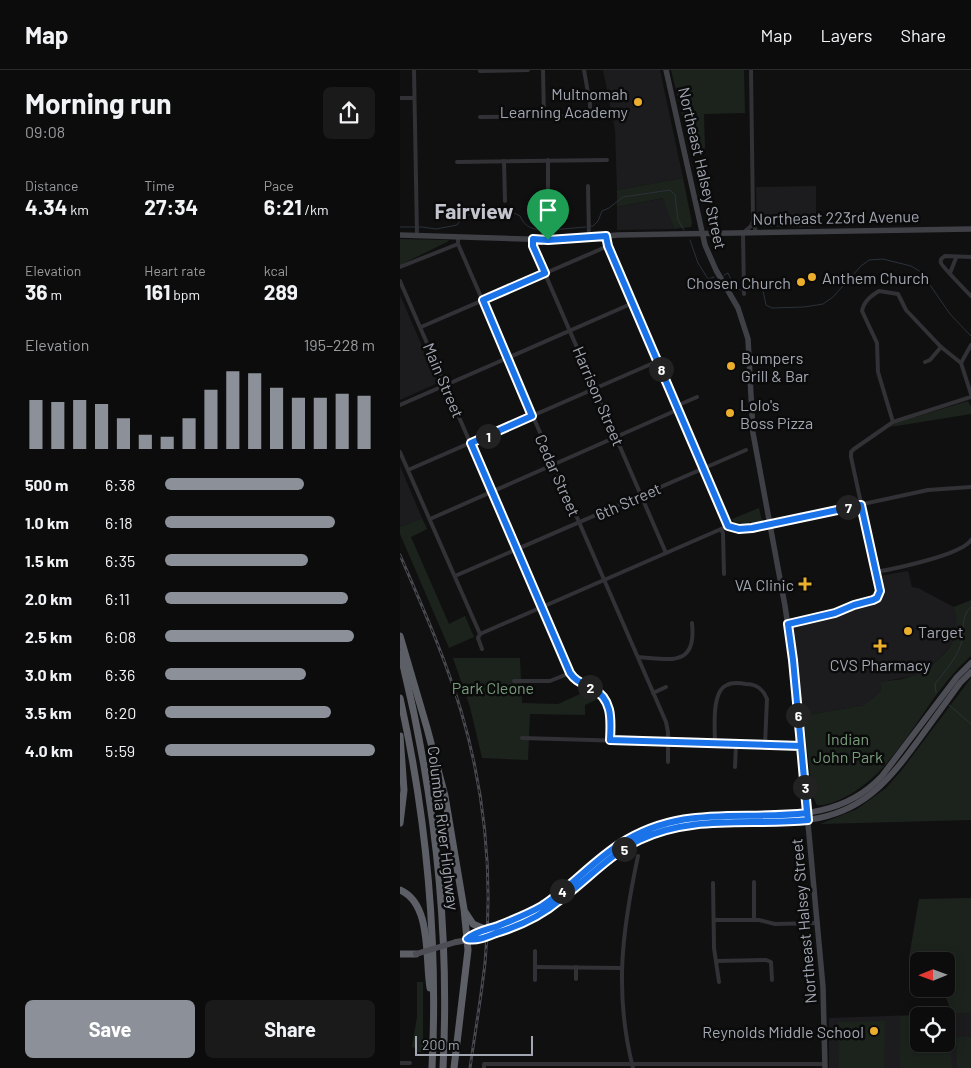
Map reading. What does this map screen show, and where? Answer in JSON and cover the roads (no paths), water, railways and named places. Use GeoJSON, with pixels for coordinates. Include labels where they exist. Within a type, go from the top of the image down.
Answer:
{"type":"FeatureCollection","features":[{"type":"Feature","properties":{"kind":"highway"},"geometry":{"type":"LineString","coordinates":[[400,636],[443,789],[464,909],[468,950],[454,1068]]}},
{"type":"Feature","properties":{"kind":"highway","name":"Columbia River Highway"},"geometry":{"type":"LineString","coordinates":[[400,653],[412,701],[423,759],[437,863],[444,968],[443,1068]]}},
{"type":"Feature","properties":{"kind":"highway","name":"Columbia River Highway"},"geometry":{"type":"LineString","coordinates":[[400,698],[411,754],[425,853],[432,940],[434,1012],[432,1068]]}},
{"type":"Feature","properties":{"kind":"highway"},"geometry":{"type":"LineString","coordinates":[[400,736],[404,790],[400,823]]}},
{"type":"Feature","properties":{"kind":"highway"},"geometry":{"type":"LineString","coordinates":[[400,890],[414,900],[423,921],[434,1012]]}},
{"type":"Feature","properties":{"kind":"highway"},"geometry":{"type":"LineString","coordinates":[[464,909],[473,924],[487,931]]}},
{"type":"Feature","properties":{"kind":"highway"},"geometry":{"type":"LineString","coordinates":[[400,954],[416,954]]}},
{"type":"Feature","properties":{"kind":"main road","name":"Northeast Halsey Street"},"geometry":{"type":"LineString","coordinates":[[666,70],[702,234],[711,262],[738,308],[746,331],[749,350],[753,433],[788,624],[818,923],[823,987],[825,1066]]}},
{"type":"Feature","properties":{"kind":"main road","name":"Northeast 223rd Avenue"},"geometry":{"type":"LineString","coordinates":[[400,235],[417,232],[458,236],[533,239],[548,237],[971,229]]}},
{"type":"Feature","properties":{"kind":"main road"},"geometry":{"type":"LineString","coordinates":[[808,816],[840,805],[854,798],[875,783],[896,759],[957,677],[971,663]]}},
{"type":"Feature","properties":{"kind":"main road"},"geometry":{"type":"LineString","coordinates":[[400,958],[467,939],[474,940],[487,931],[522,924],[548,910],[619,852],[658,832],[678,826],[700,823],[827,816],[849,808],[882,786],[960,683],[971,672]]}},
{"type":"Feature","properties":{"kind":"street"},"geometry":{"type":"LineString","coordinates":[[414,70],[417,232]]}},
{"type":"Feature","properties":{"kind":"street"},"geometry":{"type":"LineString","coordinates":[[480,70],[528,70]]}},
{"type":"Feature","properties":{"kind":"street"},"geometry":{"type":"LineString","coordinates":[[543,70],[544,116]]}},
{"type":"Feature","properties":{"kind":"street"},"geometry":{"type":"LineString","coordinates":[[480,117],[584,116],[588,113],[590,104],[584,70]]}},
{"type":"Feature","properties":{"kind":"street"},"geometry":{"type":"LineString","coordinates":[[751,70],[753,219],[756,233]]}},
{"type":"Feature","properties":{"kind":"street"},"geometry":{"type":"LineString","coordinates":[[400,98],[414,98]]}},
{"type":"Feature","properties":{"kind":"street"},"geometry":{"type":"LineString","coordinates":[[548,160],[548,237]]}},
{"type":"Feature","properties":{"kind":"street"},"geometry":{"type":"LineString","coordinates":[[457,162],[607,160]]}},
{"type":"Feature","properties":{"kind":"street"},"geometry":{"type":"LineString","coordinates":[[504,161],[505,201]]}},
{"type":"Feature","properties":{"kind":"street"},"geometry":{"type":"LineString","coordinates":[[588,186],[589,237]]}},
{"type":"Feature","properties":{"kind":"street"},"geometry":{"type":"LineString","coordinates":[[744,294],[743,233],[751,226],[753,219]]}},
{"type":"Feature","properties":{"kind":"street","name":"Cedar Street"},"geometry":{"type":"LineString","coordinates":[[458,236],[458,244],[507,359],[666,722],[669,742],[668,762]]}},
{"type":"Feature","properties":{"kind":"street"},"geometry":{"type":"LineString","coordinates":[[606,236],[608,246],[728,526]]}},
{"type":"Feature","properties":{"kind":"street","name":"Harrison Street"},"geometry":{"type":"LineString","coordinates":[[533,239],[533,246],[666,553]]}},
{"type":"Feature","properties":{"kind":"street"},"geometry":{"type":"LineString","coordinates":[[400,268],[458,244]]}},
{"type":"Feature","properties":{"kind":"street"},"geometry":{"type":"LineString","coordinates":[[421,327],[608,246]]}},
{"type":"Feature","properties":{"kind":"street"},"geometry":{"type":"LineString","coordinates":[[971,257],[956,258],[945,256],[941,260],[942,267],[971,296]]}},
{"type":"Feature","properties":{"kind":"street"},"geometry":{"type":"LineString","coordinates":[[950,273],[956,258]]}},
{"type":"Feature","properties":{"kind":"street","name":"Main Street"},"geometry":{"type":"LineString","coordinates":[[400,281],[570,673]]}},
{"type":"Feature","properties":{"kind":"street"},"geometry":{"type":"LineString","coordinates":[[788,624],[835,613],[873,600],[877,598],[880,591],[851,452],[893,422],[971,396],[961,363],[941,348],[906,310],[898,294],[879,291],[870,297],[863,306],[863,314],[877,343],[878,372],[893,422]]}},
{"type":"Feature","properties":{"kind":"street"},"geometry":{"type":"LineString","coordinates":[[400,405],[633,303]]}},
{"type":"Feature","properties":{"kind":"street"},"geometry":{"type":"LineString","coordinates":[[961,363],[971,344]]}},
{"type":"Feature","properties":{"kind":"street"},"geometry":{"type":"LineString","coordinates":[[925,362],[930,360],[941,348]]}},
{"type":"Feature","properties":{"kind":"street"},"geometry":{"type":"LineString","coordinates":[[408,470],[658,361]]}},
{"type":"Feature","properties":{"kind":"street"},"geometry":{"type":"LineString","coordinates":[[430,519],[616,438],[677,410],[681,404],[697,397]]}},
{"type":"Feature","properties":{"kind":"street","name":"6th Street"},"geometry":{"type":"LineString","coordinates":[[454,576],[746,450]]}},
{"type":"Feature","properties":{"kind":"street"},"geometry":{"type":"LineString","coordinates":[[400,452],[480,634],[478,638],[482,649]]}},
{"type":"Feature","properties":{"kind":"street"},"geometry":{"type":"LineString","coordinates":[[480,634],[728,526],[746,529],[936,488],[971,487]]}},
{"type":"Feature","properties":{"kind":"street"},"geometry":{"type":"LineString","coordinates":[[722,529],[724,574]]}},
{"type":"Feature","properties":{"kind":"street"},"geometry":{"type":"LineString","coordinates":[[875,572],[906,567],[963,548],[971,540]]}},
{"type":"Feature","properties":{"kind":"street"},"geometry":{"type":"LineString","coordinates":[[638,657],[667,659],[682,657],[688,652],[692,636],[692,623]]}},
{"type":"Feature","properties":{"kind":"street"},"geometry":{"type":"LineString","coordinates":[[514,681],[550,681],[570,673],[577,681],[598,691],[607,702],[611,715],[610,740]]}},
{"type":"Feature","properties":{"kind":"street"},"geometry":{"type":"LineString","coordinates":[[715,744],[717,696],[726,685],[743,684],[754,685],[765,694],[767,699],[766,745]]}},
{"type":"Feature","properties":{"kind":"street"},"geometry":{"type":"LineString","coordinates":[[653,693],[666,687]]}},
{"type":"Feature","properties":{"kind":"street"},"geometry":{"type":"LineString","coordinates":[[522,738],[801,746]]}},
{"type":"Feature","properties":{"kind":"street"},"geometry":{"type":"LineString","coordinates":[[735,767],[736,745]]}},
{"type":"Feature","properties":{"kind":"street"},"geometry":{"type":"LineString","coordinates":[[633,1066],[623,1004],[621,968],[629,899],[638,856]]}},
{"type":"Feature","properties":{"kind":"street"},"geometry":{"type":"LineString","coordinates":[[754,882],[754,919]]}},
{"type":"Feature","properties":{"kind":"street"},"geometry":{"type":"LineString","coordinates":[[713,883],[714,948],[719,982]]}},
{"type":"Feature","properties":{"kind":"street"},"geometry":{"type":"LineString","coordinates":[[714,920],[754,919],[775,924],[818,923]]}},
{"type":"Feature","properties":{"kind":"street"},"geometry":{"type":"LineString","coordinates":[[535,952],[535,980]]}},
{"type":"Feature","properties":{"kind":"street"},"geometry":{"type":"LineString","coordinates":[[716,961],[766,960],[771,962],[772,980]]}},
{"type":"Feature","properties":{"kind":"street"},"geometry":{"type":"LineString","coordinates":[[535,966],[621,968]]}},
{"type":"Feature","properties":{"kind":"street"},"geometry":{"type":"LineString","coordinates":[[576,968],[576,979]]}},
{"type":"Feature","properties":{"kind":"street"},"geometry":{"type":"LineString","coordinates":[[400,1063],[410,1063]]}},
{"type":"Feature","properties":{"kind":"street"},"geometry":{"type":"LineString","coordinates":[[484,1066],[825,1066]]}},
{"type":"Feature","properties":{"kind":"waterway"},"geometry":{"type":"LineString","coordinates":[[590,226],[593,226],[598,221],[602,211],[623,197],[670,190],[675,195],[678,220],[684,230]]}},
{"type":"Feature","properties":{"kind":"waterway"},"geometry":{"type":"LineString","coordinates":[[400,227],[436,229],[457,225],[463,216],[514,213],[520,216],[530,228],[547,230]]}},
{"type":"Feature","properties":{"kind":"waterway"},"geometry":{"type":"LineString","coordinates":[[551,230],[586,227]]}},
{"type":"Feature","properties":{"kind":"waterway"},"geometry":{"type":"LineString","coordinates":[[690,240],[698,263],[708,279],[714,277]]}},
{"type":"Feature","properties":{"kind":"waterway"},"geometry":{"type":"LineString","coordinates":[[748,289],[763,291],[766,305],[772,308],[804,307],[823,304],[833,297],[861,266],[869,260],[883,259],[911,266],[921,272],[950,314],[971,336]]}},
{"type":"Feature","properties":{"kind":"waterway"},"geometry":{"type":"LineString","coordinates":[[724,275],[728,273],[735,288],[741,290]]}},
{"type":"Feature","properties":{"kind":"waterway"},"geometry":{"type":"LineString","coordinates":[[936,693],[935,684],[950,665],[959,649],[965,615],[971,607]]}},
{"type":"Feature","properties":{"kind":"waterway"},"geometry":{"type":"LineString","coordinates":[[949,705],[971,724]]}},
{"type":"Feature","properties":{"kind":"railway"},"geometry":{"type":"LineString","coordinates":[[400,555],[433,632],[455,691],[469,742],[481,804],[487,868],[487,931],[485,963],[470,1068]]}},
{"type":"Feature","properties":{"kind":"place","name":"Multnomah Learning Academy"},"geometry":{"type":"Point","coordinates":[638,102]}},
{"type":"Feature","properties":{"kind":"place","name":"Anthem Church"},"geometry":{"type":"Point","coordinates":[812,277]}},
{"type":"Feature","properties":{"kind":"place","name":"Chosen Church"},"geometry":{"type":"Point","coordinates":[801,282]}},
{"type":"Feature","properties":{"kind":"place","name":"Bumpers Grill & Bar"},"geometry":{"type":"Point","coordinates":[731,366]}},
{"type":"Feature","properties":{"kind":"place","name":"Lolo's Boss Pizza"},"geometry":{"type":"Point","coordinates":[730,413]}},
{"type":"Feature","properties":{"kind":"place","name":"VA Clinic"},"geometry":{"type":"Point","coordinates":[805,584]}},
{"type":"Feature","properties":{"kind":"place","name":"Target"},"geometry":{"type":"Point","coordinates":[908,631]}},
{"type":"Feature","properties":{"kind":"place","name":"CVS Pharmacy"},"geometry":{"type":"Point","coordinates":[880,646]}},
{"type":"Feature","properties":{"kind":"place","name":"Reynolds Middle School"},"geometry":{"type":"Point","coordinates":[874,1031]}},
{"type":"Feature","properties":{"kind":"district","name":"Fairview"},"geometry":{"type":"Point","coordinates":[474,210]}},
{"type":"Feature","properties":{"kind":"park label","name":"Park Cleone"},"geometry":{"type":"Point","coordinates":[493,687]}},
{"type":"Feature","properties":{"kind":"park label","name":"Indian John Park"},"geometry":{"type":"Point","coordinates":[848,747]}}]}
